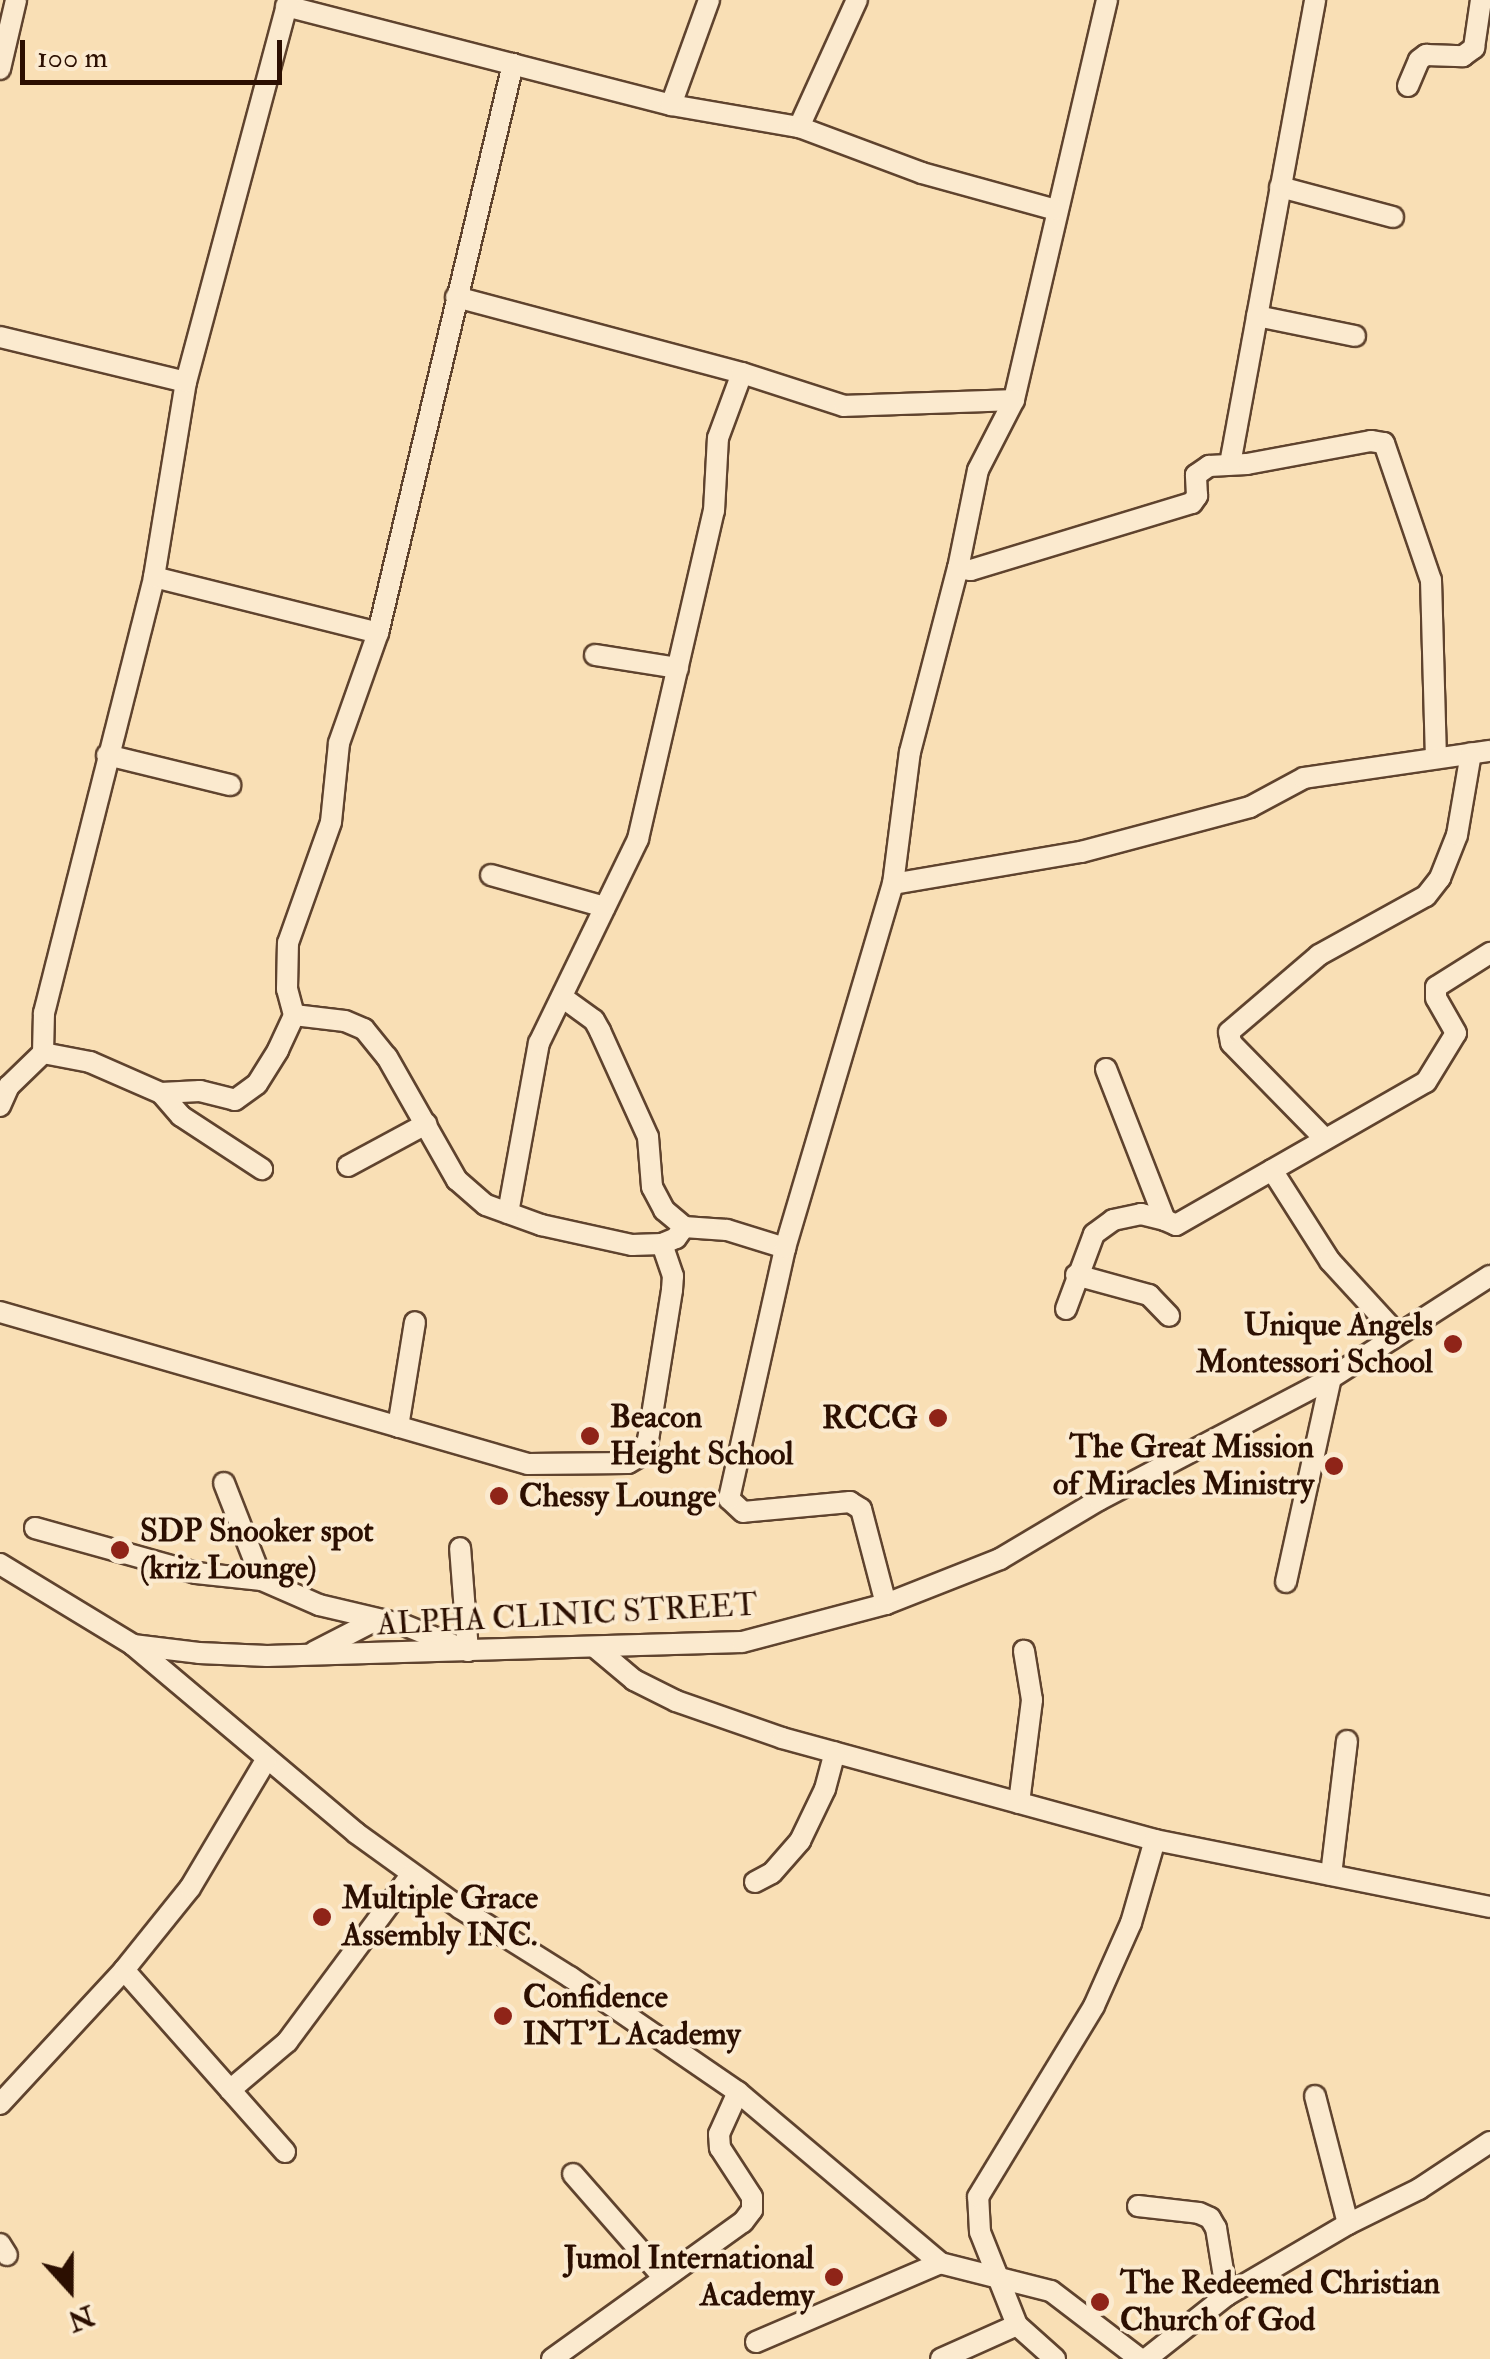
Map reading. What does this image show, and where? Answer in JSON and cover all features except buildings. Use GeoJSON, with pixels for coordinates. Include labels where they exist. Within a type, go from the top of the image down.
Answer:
{"type":"FeatureCollection","features":[{"type":"Feature","properties":{"kind":"street"},"geometry":{"type":"LineString","coordinates":[[0,70],[16,0]]}},
{"type":"Feature","properties":{"kind":"street"},"geometry":{"type":"LineString","coordinates":[[670,105],[709,0]]}},
{"type":"Feature","properties":{"kind":"street"},"geometry":{"type":"LineString","coordinates":[[799,127],[857,0]]}},
{"type":"Feature","properties":{"kind":"street"},"geometry":{"type":"LineString","coordinates":[[886,1604],[861,1509],[850,1502],[743,1512],[729,1499],[785,1248],[893,884],[910,752],[958,568],[978,470],[1014,400],[1106,0]]}},
{"type":"Feature","properties":{"kind":"street"},"geometry":{"type":"LineString","coordinates":[[1230,464],[1315,0]]}},
{"type":"Feature","properties":{"kind":"street"},"geometry":{"type":"LineString","coordinates":[[1408,86],[1419,60],[1426,54],[1463,56],[1474,48],[1481,0]]}},
{"type":"Feature","properties":{"kind":"street"},"geometry":{"type":"LineString","coordinates":[[0,1106],[9,1086],[43,1053],[44,1013],[154,577],[186,382],[287,3],[670,105],[799,127],[922,172],[1056,210]]}},
{"type":"Feature","properties":{"kind":"street"},"geometry":{"type":"LineString","coordinates":[[161,1093],[200,1091],[226,1099],[243,1097],[268,1068],[294,1015],[287,988],[288,943],[331,822],[339,743],[378,633],[513,64]]}},
{"type":"Feature","properties":{"kind":"street"},"geometry":{"type":"LineString","coordinates":[[1280,187],[1393,217]]}},
{"type":"Feature","properties":{"kind":"street"},"geometry":{"type":"LineString","coordinates":[[456,296],[742,373],[844,406],[1014,400]]}},
{"type":"Feature","properties":{"kind":"street"},"geometry":{"type":"LineString","coordinates":[[1257,316],[1355,336]]}},
{"type":"Feature","properties":{"kind":"street"},"geometry":{"type":"LineString","coordinates":[[0,337],[186,382]]}},
{"type":"Feature","properties":{"kind":"street"},"geometry":{"type":"LineString","coordinates":[[508,1213],[539,1043],[638,839],[714,510],[718,438],[742,373]]}},
{"type":"Feature","properties":{"kind":"street"},"geometry":{"type":"LineString","coordinates":[[958,568],[971,570],[1192,503],[1198,496],[1196,475],[1200,469],[1370,441],[1388,449],[1431,580],[1436,756]]}},
{"type":"Feature","properties":{"kind":"street"},"geometry":{"type":"LineString","coordinates":[[154,577],[378,633]]}},
{"type":"Feature","properties":{"kind":"street"},"geometry":{"type":"LineString","coordinates":[[595,655],[678,668]]}},
{"type":"Feature","properties":{"kind":"street"},"geometry":{"type":"LineString","coordinates":[[893,884],[1081,852],[1250,807],[1304,778],[1480,752],[1440,878],[1426,896],[1319,955],[1229,1032],[1232,1043],[1325,1139]]}},
{"type":"Feature","properties":{"kind":"street"},"geometry":{"type":"LineString","coordinates":[[107,755],[230,785]]}},
{"type":"Feature","properties":{"kind":"street"},"geometry":{"type":"LineString","coordinates":[[491,876],[605,908]]}},
{"type":"Feature","properties":{"kind":"street"},"geometry":{"type":"LineString","coordinates":[[1106,1069],[1165,1220],[1170,1225],[1184,1222],[1434,1074],[1456,1033],[1436,998],[1436,987],[1490,953]]}},
{"type":"Feature","properties":{"kind":"street"},"geometry":{"type":"LineString","coordinates":[[562,997],[594,1020],[600,1031],[648,1137],[656,1198],[684,1228],[727,1230],[785,1248]]}},
{"type":"Feature","properties":{"kind":"street"},"geometry":{"type":"LineString","coordinates":[[294,1015],[344,1020],[364,1030],[387,1057],[466,1193],[508,1213],[632,1245],[662,1244],[676,1238],[684,1228]]}},
{"type":"Feature","properties":{"kind":"street"},"geometry":{"type":"LineString","coordinates":[[43,1053],[90,1062],[161,1093],[181,1116],[262,1170]]}},
{"type":"Feature","properties":{"kind":"street"},"geometry":{"type":"LineString","coordinates":[[348,1166],[426,1124]]}},
{"type":"Feature","properties":{"kind":"street"},"geometry":{"type":"LineString","coordinates":[[1272,1170],[1330,1261],[1398,1336]]}},
{"type":"Feature","properties":{"kind":"street"},"geometry":{"type":"LineString","coordinates":[[1066,1309],[1094,1234],[1113,1220],[1141,1214],[1165,1220]]}},
{"type":"Feature","properties":{"kind":"street"},"geometry":{"type":"LineString","coordinates":[[0,1312],[528,1464],[628,1463],[642,1456],[672,1290],[670,1263],[662,1244]]}},
{"type":"Feature","properties":{"kind":"street"},"geometry":{"type":"LineString","coordinates":[[1076,1276],[1149,1295],[1169,1316]]}},
{"type":"Feature","properties":{"kind":"street","name":"ALPHA CLINIC STREET"},"geometry":{"type":"LineString","coordinates":[[0,1564],[133,1645],[198,1653],[308,1656],[742,1642],[886,1604],[1000,1559],[1099,1500],[1331,1378],[1490,1276]]}},
{"type":"Feature","properties":{"kind":"street"},"geometry":{"type":"LineString","coordinates":[[398,1427],[415,1322]]}},
{"type":"Feature","properties":{"kind":"street"},"geometry":{"type":"LineString","coordinates":[[1286,1582],[1331,1378]]}},
{"type":"Feature","properties":{"kind":"street"},"geometry":{"type":"LineString","coordinates":[[224,1482],[262,1580]]}},
{"type":"Feature","properties":{"kind":"street"},"geometry":{"type":"LineString","coordinates":[[35,1528],[196,1574],[262,1580],[319,1605],[404,1624],[468,1651],[460,1548]]}},
{"type":"Feature","properties":{"kind":"street"},"geometry":{"type":"LineString","coordinates":[[308,1656],[374,1620]]}},
{"type":"Feature","properties":{"kind":"street"},"geometry":{"type":"LineString","coordinates":[[133,1645],[266,1760],[412,1876],[738,2092],[940,2263],[1050,2291],[1143,2359],[1226,2296],[1348,2224],[1419,2188],[1490,2142]]}},
{"type":"Feature","properties":{"kind":"street"},"geometry":{"type":"LineString","coordinates":[[596,1648],[634,1680],[676,1701],[835,1752],[1156,1840],[1490,1906]]}},
{"type":"Feature","properties":{"kind":"street"},"geometry":{"type":"LineString","coordinates":[[1019,1803],[1032,1700],[1024,1651]]}},
{"type":"Feature","properties":{"kind":"street"},"geometry":{"type":"LineString","coordinates":[[1331,1875],[1347,1741]]}},
{"type":"Feature","properties":{"kind":"street"},"geometry":{"type":"LineString","coordinates":[[755,1882],[779,1866],[800,1841],[825,1789],[835,1752]]}},
{"type":"Feature","properties":{"kind":"street"},"geometry":{"type":"LineString","coordinates":[[0,2104],[124,1970],[190,1888],[266,1760]]}},
{"type":"Feature","properties":{"kind":"street"},"geometry":{"type":"LineString","coordinates":[[1055,2359],[1017,2325],[980,2232],[978,2197],[1094,2006],[1131,1923],[1156,1840]]}},
{"type":"Feature","properties":{"kind":"street"},"geometry":{"type":"LineString","coordinates":[[230,2090],[287,2042],[412,1876]]}},
{"type":"Feature","properties":{"kind":"street"},"geometry":{"type":"LineString","coordinates":[[124,1970],[284,2152]]}},
{"type":"Feature","properties":{"kind":"street"},"geometry":{"type":"LineString","coordinates":[[552,2359],[743,2222],[752,2210],[752,2197],[720,2148],[719,2134],[738,2092]]}},
{"type":"Feature","properties":{"kind":"street"},"geometry":{"type":"LineString","coordinates":[[1315,2096],[1348,2224]]}},
{"type":"Feature","properties":{"kind":"street"},"geometry":{"type":"LineString","coordinates":[[572,2174],[664,2278]]}},
{"type":"Feature","properties":{"kind":"street"},"geometry":{"type":"LineString","coordinates":[[1138,2206],[1199,2213],[1210,2218],[1216,2228],[1226,2296]]}},
{"type":"Feature","properties":{"kind":"street"},"geometry":{"type":"LineString","coordinates":[[756,2342],[940,2263]]}},
{"type":"Feature","properties":{"kind":"street"},"geometry":{"type":"LineString","coordinates":[[942,2359],[1017,2325]]}},
{"type":"Feature","properties":{"kind":"place","name":"Unique Angels Montessori School"},"geometry":{"type":"Point","coordinates":[1453,1344]}},
{"type":"Feature","properties":{"kind":"place","name":"RCCG"},"geometry":{"type":"Point","coordinates":[938,1418]}},
{"type":"Feature","properties":{"kind":"place","name":"Beacon Height School"},"geometry":{"type":"Point","coordinates":[590,1436]}},
{"type":"Feature","properties":{"kind":"place","name":"The Great Mission of Miracles Ministry"},"geometry":{"type":"Point","coordinates":[1334,1466]}},
{"type":"Feature","properties":{"kind":"place","name":"Chessy Lounge"},"geometry":{"type":"Point","coordinates":[499,1496]}},
{"type":"Feature","properties":{"kind":"place","name":"SDP Snooker spot (kriz Lounge)"},"geometry":{"type":"Point","coordinates":[120,1550]}},
{"type":"Feature","properties":{"kind":"place","name":"Multiple Grace Assembly INC."},"geometry":{"type":"Point","coordinates":[322,1917]}},
{"type":"Feature","properties":{"kind":"place","name":"Confidence INT'L Academy"},"geometry":{"type":"Point","coordinates":[503,2016]}},
{"type":"Feature","properties":{"kind":"place","name":"Jumol International Academy"},"geometry":{"type":"Point","coordinates":[834,2277]}},
{"type":"Feature","properties":{"kind":"place","name":"The Redeemed Christian Church of God"},"geometry":{"type":"Point","coordinates":[1100,2302]}}]}
